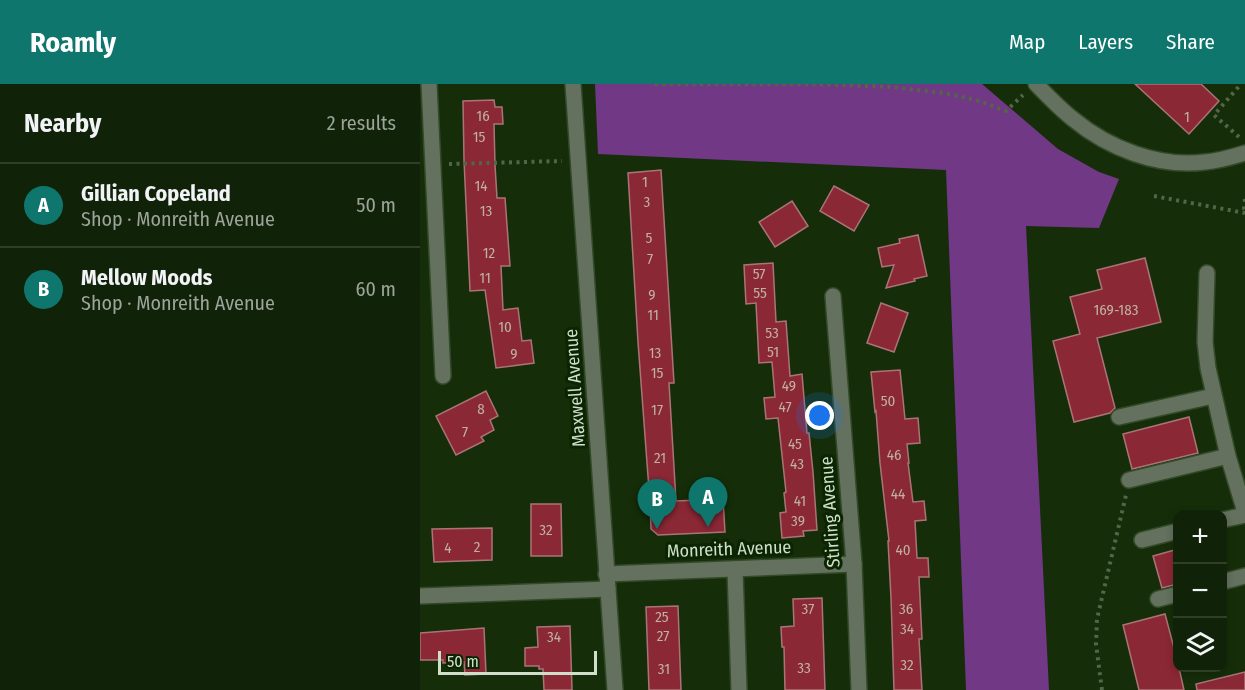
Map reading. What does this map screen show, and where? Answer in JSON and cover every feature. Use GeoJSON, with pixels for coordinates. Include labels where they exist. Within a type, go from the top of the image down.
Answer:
{"type":"FeatureCollection","features":[{"type":"Feature","properties":{"kind":"street"},"geometry":{"type":"LineString","coordinates":[[429,84],[427,165],[443,376]]}},
{"type":"Feature","properties":{"kind":"street","name":"Maxwell Avenue"},"geometry":{"type":"LineString","coordinates":[[573,84],[615,690]]}},
{"type":"Feature","properties":{"kind":"street"},"geometry":{"type":"LineString","coordinates":[[1031,87],[1100,139],[1129,152],[1158,160],[1184,163],[1204,163],[1245,153]]}},
{"type":"Feature","properties":{"kind":"street"},"geometry":{"type":"LineString","coordinates":[[1206,273],[1205,342],[1208,368],[1228,456],[1245,513],[1227,518]]}},
{"type":"Feature","properties":{"kind":"street","name":"Stirling Avenue"},"geometry":{"type":"LineString","coordinates":[[833,296],[854,564],[859,690]]}},
{"type":"Feature","properties":{"kind":"street"},"geometry":{"type":"LineString","coordinates":[[1119,417],[1214,396]]}},
{"type":"Feature","properties":{"kind":"street"},"geometry":{"type":"LineString","coordinates":[[1130,480],[1228,456]]}},
{"type":"Feature","properties":{"kind":"street"},"geometry":{"type":"LineString","coordinates":[[1142,540],[1173,532]]}},
{"type":"Feature","properties":{"kind":"street","name":"Monreith Avenue"},"geometry":{"type":"LineString","coordinates":[[606,574],[854,564]]}},
{"type":"Feature","properties":{"kind":"street"},"geometry":{"type":"LineString","coordinates":[[735,569],[739,690]]}},
{"type":"Feature","properties":{"kind":"street"},"geometry":{"type":"LineString","coordinates":[[1227,581],[1245,576]]}},
{"type":"Feature","properties":{"kind":"street"},"geometry":{"type":"LineString","coordinates":[[420,597],[608,590]]}},
{"type":"Feature","properties":{"kind":"street"},"geometry":{"type":"LineString","coordinates":[[1158,599],[1173,595]]}},
{"type":"Feature","properties":{"kind":"path"},"geometry":{"type":"LineString","coordinates":[[655,84],[866,85],[944,93],[976,100],[1006,111],[1031,87]]}},
{"type":"Feature","properties":{"kind":"path"},"geometry":{"type":"LineString","coordinates":[[1241,84],[1214,115],[1245,142]]}},
{"type":"Feature","properties":{"kind":"path"},"geometry":{"type":"LineString","coordinates":[[427,165],[579,161]]}},
{"type":"Feature","properties":{"kind":"path"},"geometry":{"type":"LineString","coordinates":[[1154,195],[1245,212],[1245,199]]}},
{"type":"Feature","properties":{"kind":"path"},"geometry":{"type":"LineString","coordinates":[[1102,690],[1096,644],[1097,619],[1130,480]]}},
{"type":"Feature","properties":{"kind":"shaded area"},"geometry":{"type":"Polygon","coordinates":[[[595,84],[982,84],[1058,149],[1099,172],[1119,179],[1099,228],[1026,226],[1049,690],[966,690],[946,170],[598,154],[595,84]]]}},
{"type":"Feature","properties":{"kind":"building"},"geometry":{"type":"Polygon","coordinates":[[[1135,84],[1201,84],[1219,101],[1189,134],[1135,84]]]}},
{"type":"Feature","properties":{"kind":"building"},"geometry":{"type":"Polygon","coordinates":[[[494,100],[495,107],[502,107],[503,124],[494,124],[495,165],[497,198],[505,198],[510,266],[501,266],[503,310],[518,308],[522,341],[531,340],[534,363],[496,368],[485,290],[470,291],[463,101],[494,100]]]}},
{"type":"Feature","properties":{"kind":"building"},"geometry":{"type":"Polygon","coordinates":[[[661,170],[674,383],[669,383],[676,501],[723,499],[725,532],[658,535],[651,529],[628,173],[661,170]]]}},
{"type":"Feature","properties":{"kind":"building"},"geometry":{"type":"Polygon","coordinates":[[[834,186],[869,205],[854,231],[820,211],[834,186]]]}},
{"type":"Feature","properties":{"kind":"building"},"geometry":{"type":"Polygon","coordinates":[[[792,201],[808,226],[775,247],[759,222],[792,201]]]}},
{"type":"Feature","properties":{"kind":"building"},"geometry":{"type":"Polygon","coordinates":[[[918,235],[927,276],[886,288],[894,265],[882,267],[878,248],[900,243],[899,239],[918,235]]]}},
{"type":"Feature","properties":{"kind":"building"},"geometry":{"type":"Polygon","coordinates":[[[1145,258],[1161,322],[1097,338],[1115,408],[1110,413],[1074,422],[1053,341],[1080,334],[1070,297],[1102,289],[1097,270],[1145,258]]]}},
{"type":"Feature","properties":{"kind":"building"},"geometry":{"type":"Polygon","coordinates":[[[773,263],[776,322],[786,321],[790,376],[802,374],[817,530],[803,531],[804,536],[782,538],[780,513],[786,512],[784,493],[786,492],[778,418],[766,419],[764,398],[775,397],[772,362],[759,363],[756,303],[746,304],[744,265],[773,263]]]}},
{"type":"Feature","properties":{"kind":"building"},"geometry":{"type":"Polygon","coordinates":[[[881,303],[908,313],[894,352],[867,343],[881,303]]]}},
{"type":"Feature","properties":{"kind":"building"},"geometry":{"type":"Polygon","coordinates":[[[900,370],[905,419],[918,418],[920,443],[907,444],[913,502],[924,501],[926,520],[915,521],[917,558],[928,558],[929,577],[919,577],[922,690],[894,690],[889,541],[871,372],[900,370]]]}},
{"type":"Feature","properties":{"kind":"building"},"geometry":{"type":"Polygon","coordinates":[[[486,391],[498,416],[490,420],[494,430],[481,437],[484,441],[456,455],[436,416],[486,391]]]}},
{"type":"Feature","properties":{"kind":"building"},"geometry":{"type":"Polygon","coordinates":[[[1189,417],[1198,453],[1132,469],[1123,434],[1189,417]]]}},
{"type":"Feature","properties":{"kind":"building"},"geometry":{"type":"Polygon","coordinates":[[[531,504],[561,504],[562,556],[531,556],[531,504]]]}},
{"type":"Feature","properties":{"kind":"building"},"geometry":{"type":"Polygon","coordinates":[[[492,528],[492,560],[434,562],[432,529],[492,528]]]}},
{"type":"Feature","properties":{"kind":"building"},"geometry":{"type":"Polygon","coordinates":[[[1173,550],[1173,585],[1162,588],[1153,556],[1173,550]]]}},
{"type":"Feature","properties":{"kind":"building"},"geometry":{"type":"Polygon","coordinates":[[[822,598],[825,690],[785,690],[781,627],[794,626],[793,599],[822,598]]]}},
{"type":"Feature","properties":{"kind":"building"},"geometry":{"type":"Polygon","coordinates":[[[678,606],[681,690],[649,690],[646,607],[678,606]]]}},
{"type":"Feature","properties":{"kind":"building"},"geometry":{"type":"Polygon","coordinates":[[[1165,614],[1173,644],[1173,672],[1180,672],[1184,690],[1139,690],[1123,625],[1165,614]]]}},
{"type":"Feature","properties":{"kind":"building"},"geometry":{"type":"Polygon","coordinates":[[[570,626],[572,690],[544,690],[543,669],[539,669],[539,666],[525,666],[525,648],[538,647],[537,627],[570,626]]]}},
{"type":"Feature","properties":{"kind":"building"},"geometry":{"type":"Polygon","coordinates":[[[484,628],[486,674],[465,675],[464,662],[443,663],[443,660],[420,660],[420,633],[484,628]]]}},
{"type":"Feature","properties":{"kind":"building"},"geometry":{"type":"Polygon","coordinates":[[[1245,672],[1245,690],[1197,690],[1196,684],[1245,672]]]}},
{"type":"Feature","properties":{"kind":"place","name":"Gillian Copeland"},"geometry":{"type":"Point","coordinates":[708,527]}},
{"type":"Feature","properties":{"kind":"place","name":"Mellow Moods"},"geometry":{"type":"Point","coordinates":[657,529]}}]}
